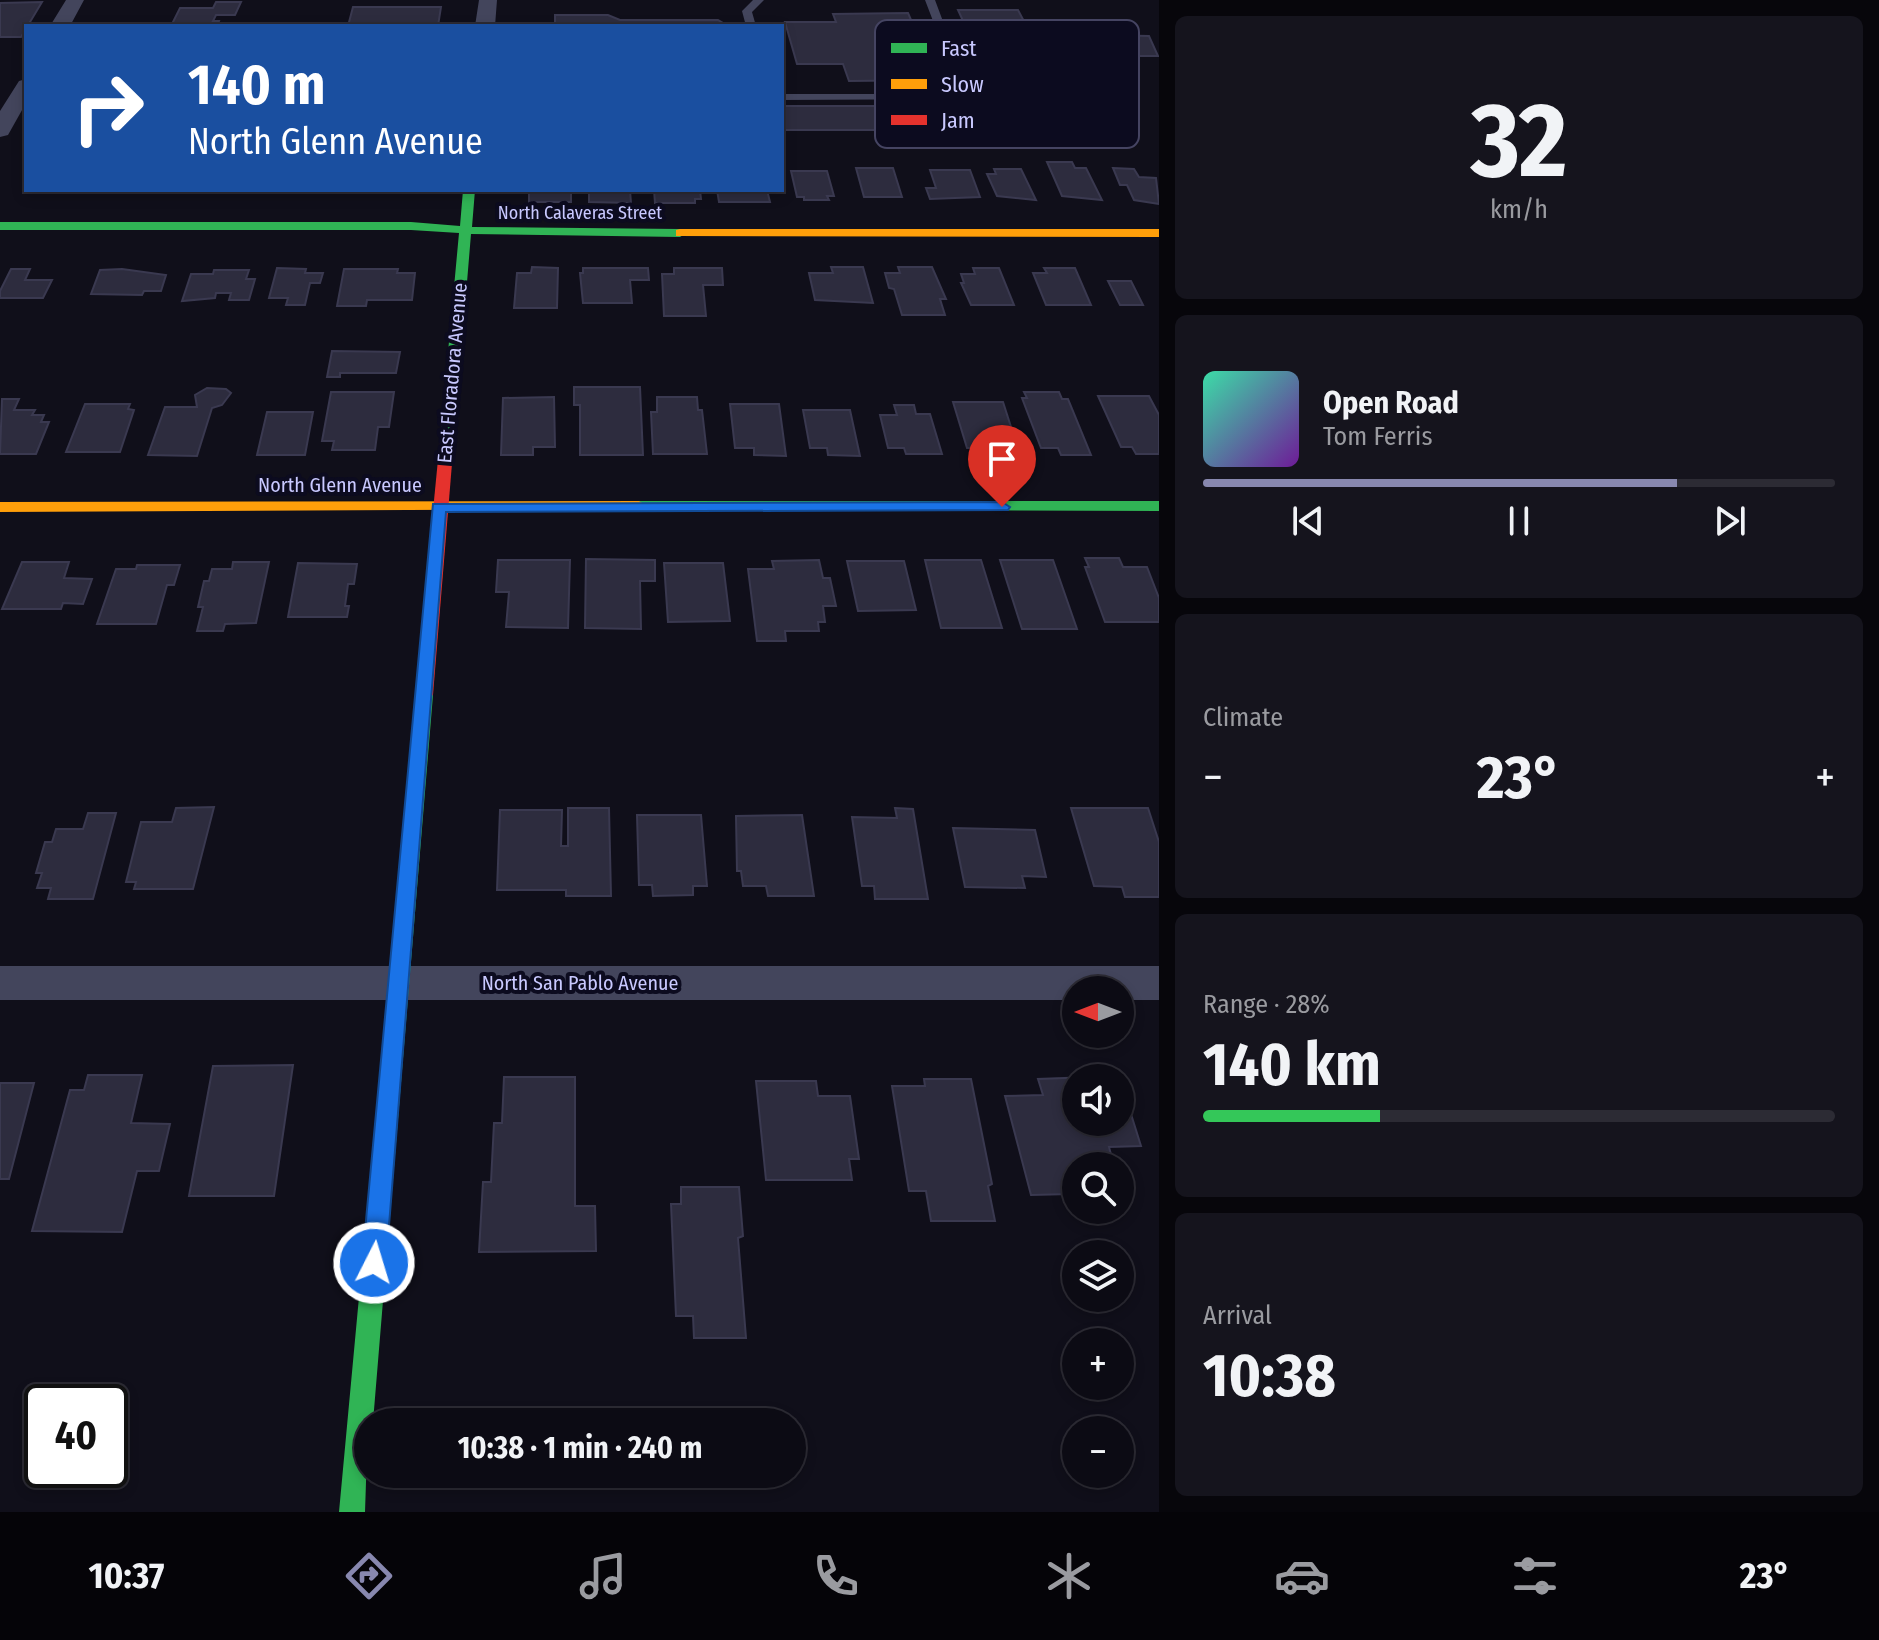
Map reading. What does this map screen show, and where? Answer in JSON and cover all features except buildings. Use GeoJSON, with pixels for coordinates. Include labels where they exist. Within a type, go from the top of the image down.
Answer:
{"type":"FeatureCollection","features":[{"type":"Feature","properties":{"kind":"street"},"geometry":{"type":"LineString","coordinates":[[61,24],[75,0]]}},
{"type":"Feature","properties":{"kind":"street"},"geometry":{"type":"LineString","coordinates":[[485,24],[488,0]]}},
{"type":"Feature","properties":{"kind":"street"},"geometry":{"type":"LineString","coordinates":[[0,130],[24,88]]}},
{"type":"Feature","properties":{"kind":"street","name":"East Floradora Avenue"},"geometry":{"type":"LineString","coordinates":[[352,1512],[469,192]]}},
{"type":"Feature","properties":{"kind":"street","name":"North Calaveras Street"},"geometry":{"type":"LineString","coordinates":[[0,226],[411,226],[505,233],[1159,233]]}},
{"type":"Feature","properties":{"kind":"street","name":"North Glenn Avenue"},"geometry":{"type":"LineString","coordinates":[[0,507],[1159,506]]}},
{"type":"Feature","properties":{"kind":"street","name":"North San Pablo Avenue"},"geometry":{"type":"LineString","coordinates":[[0,983],[1159,983]]}},
{"type":"Feature","properties":{"kind":"lane"},"geometry":{"type":"LineString","coordinates":[[750,24],[747,11],[759,0]]}},
{"type":"Feature","properties":{"kind":"lane"},"geometry":{"type":"LineString","coordinates":[[930,0],[938,20]]}},
{"type":"Feature","properties":{"kind":"lane"},"geometry":{"type":"LineString","coordinates":[[784,97],[875,97]]}},
{"type":"Feature","properties":{"kind":"traffic: fast"},"geometry":{"type":"LineString","coordinates":[[447,439],[469,192]]}},
{"type":"Feature","properties":{"kind":"traffic: fast"},"geometry":{"type":"LineString","coordinates":[[0,226],[411,226],[505,233],[680,233]]}},
{"type":"Feature","properties":{"kind":"traffic: fast"},"geometry":{"type":"LineString","coordinates":[[639,506],[1159,506]]}},
{"type":"Feature","properties":{"kind":"traffic: fast"},"geometry":{"type":"LineString","coordinates":[[352,1512],[424,695]]}},
{"type":"Feature","properties":{"kind":"traffic: slow"},"geometry":{"type":"LineString","coordinates":[[680,233],[1159,233]]}},
{"type":"Feature","properties":{"kind":"traffic: slow"},"geometry":{"type":"LineString","coordinates":[[0,507],[639,506]]}},
{"type":"Feature","properties":{"kind":"traffic: jam"},"geometry":{"type":"LineString","coordinates":[[424,695],[447,439]]}},
{"type":"Feature","properties":{"kind":"route"},"geometry":{"type":"LineString","coordinates":[[374,1263],[439,507],[1002,507]]}}]}
